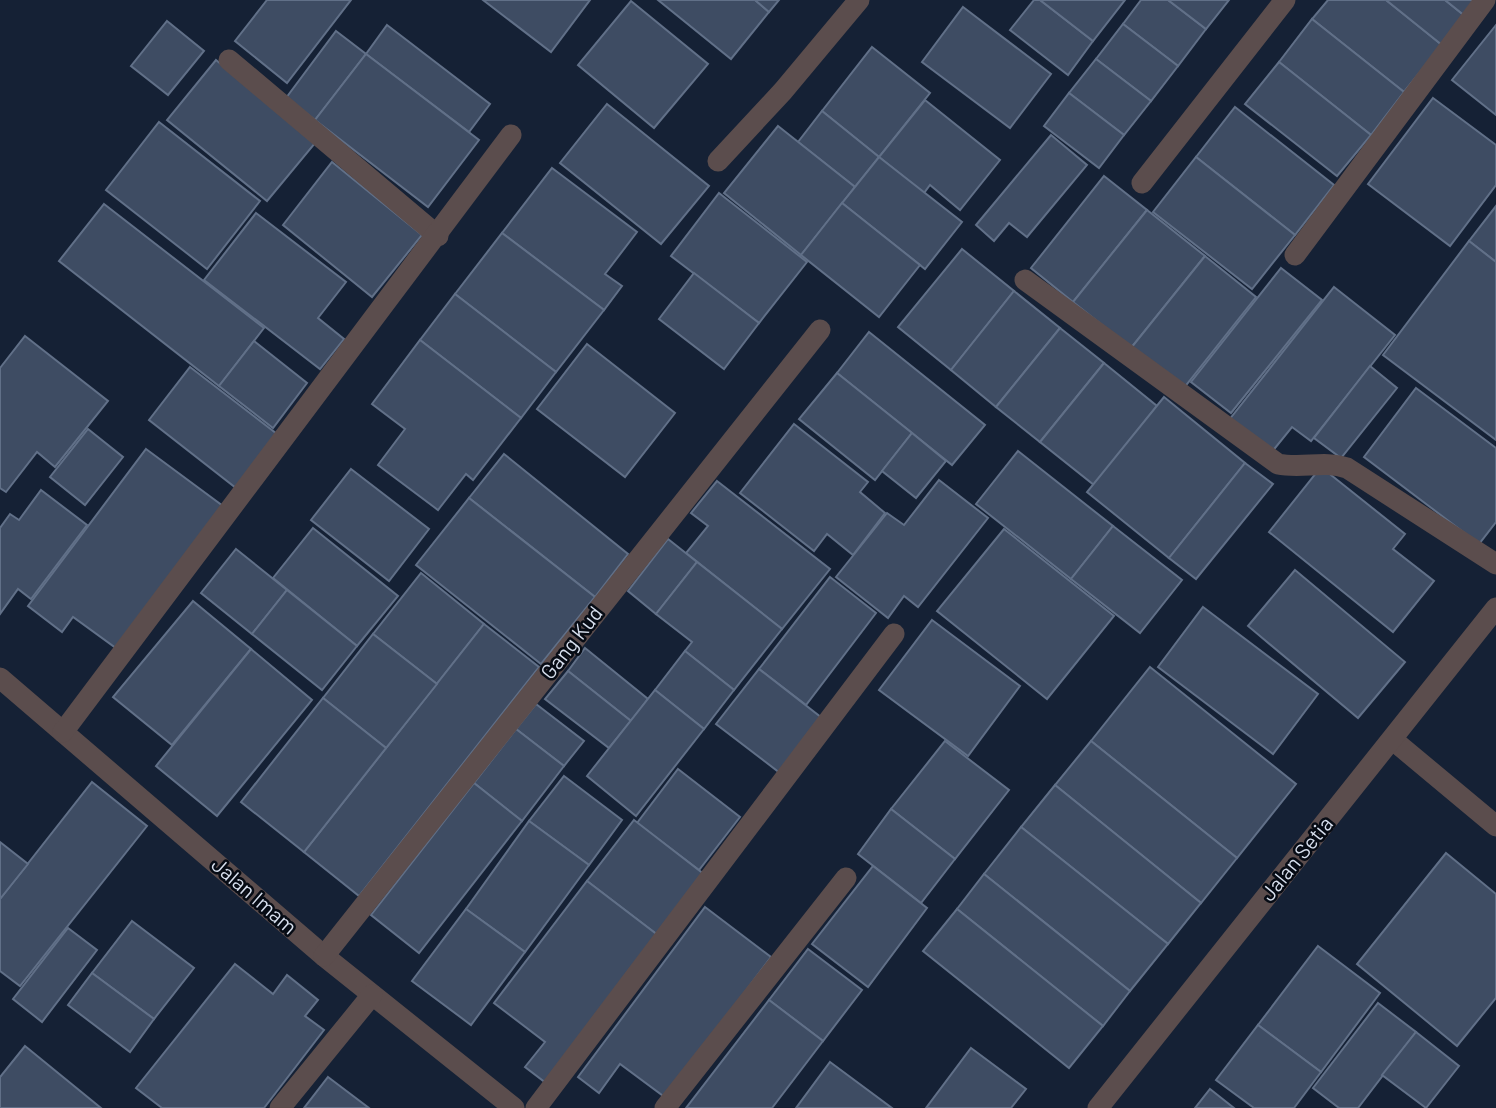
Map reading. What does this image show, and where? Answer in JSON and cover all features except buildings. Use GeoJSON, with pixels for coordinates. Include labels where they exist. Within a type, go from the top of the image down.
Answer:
{"type":"FeatureCollection","features":[{"type":"Feature","properties":{"kind":"street"},"geometry":{"type":"LineString","coordinates":[[718,161],[783,91],[859,0]]}},
{"type":"Feature","properties":{"kind":"street"},"geometry":{"type":"LineString","coordinates":[[1142,183],[1284,0]]}},
{"type":"Feature","properties":{"kind":"street"},"geometry":{"type":"LineString","coordinates":[[1295,255],[1485,0]]}},
{"type":"Feature","properties":{"kind":"street"},"geometry":{"type":"LineString","coordinates":[[229,60],[438,236]]}},
{"type":"Feature","properties":{"kind":"street"},"geometry":{"type":"LineString","coordinates":[[63,732],[438,236],[511,135]]}},
{"type":"Feature","properties":{"kind":"street"},"geometry":{"type":"LineString","coordinates":[[1025,280],[1278,464],[1289,466],[1332,463],[1347,468],[1496,564]]}},
{"type":"Feature","properties":{"kind":"street","name":"Gang Kud"},"geometry":{"type":"LineString","coordinates":[[324,956],[820,330]]}},
{"type":"Feature","properties":{"kind":"street","name":"Jalan Setia"},"geometry":{"type":"LineString","coordinates":[[1097,1108],[1496,608]]}},
{"type":"Feature","properties":{"kind":"street"},"geometry":{"type":"LineString","coordinates":[[536,1108],[894,634]]}},
{"type":"Feature","properties":{"kind":"street","name":"Jalan Imam"},"geometry":{"type":"LineString","coordinates":[[0,678],[324,956],[513,1108]]}},
{"type":"Feature","properties":{"kind":"street"},"geometry":{"type":"LineString","coordinates":[[1392,740],[1496,826]]}},
{"type":"Feature","properties":{"kind":"street"},"geometry":{"type":"LineString","coordinates":[[665,1108],[846,878]]}},
{"type":"Feature","properties":{"kind":"street"},"geometry":{"type":"LineString","coordinates":[[280,1108],[372,995]]}}]}
